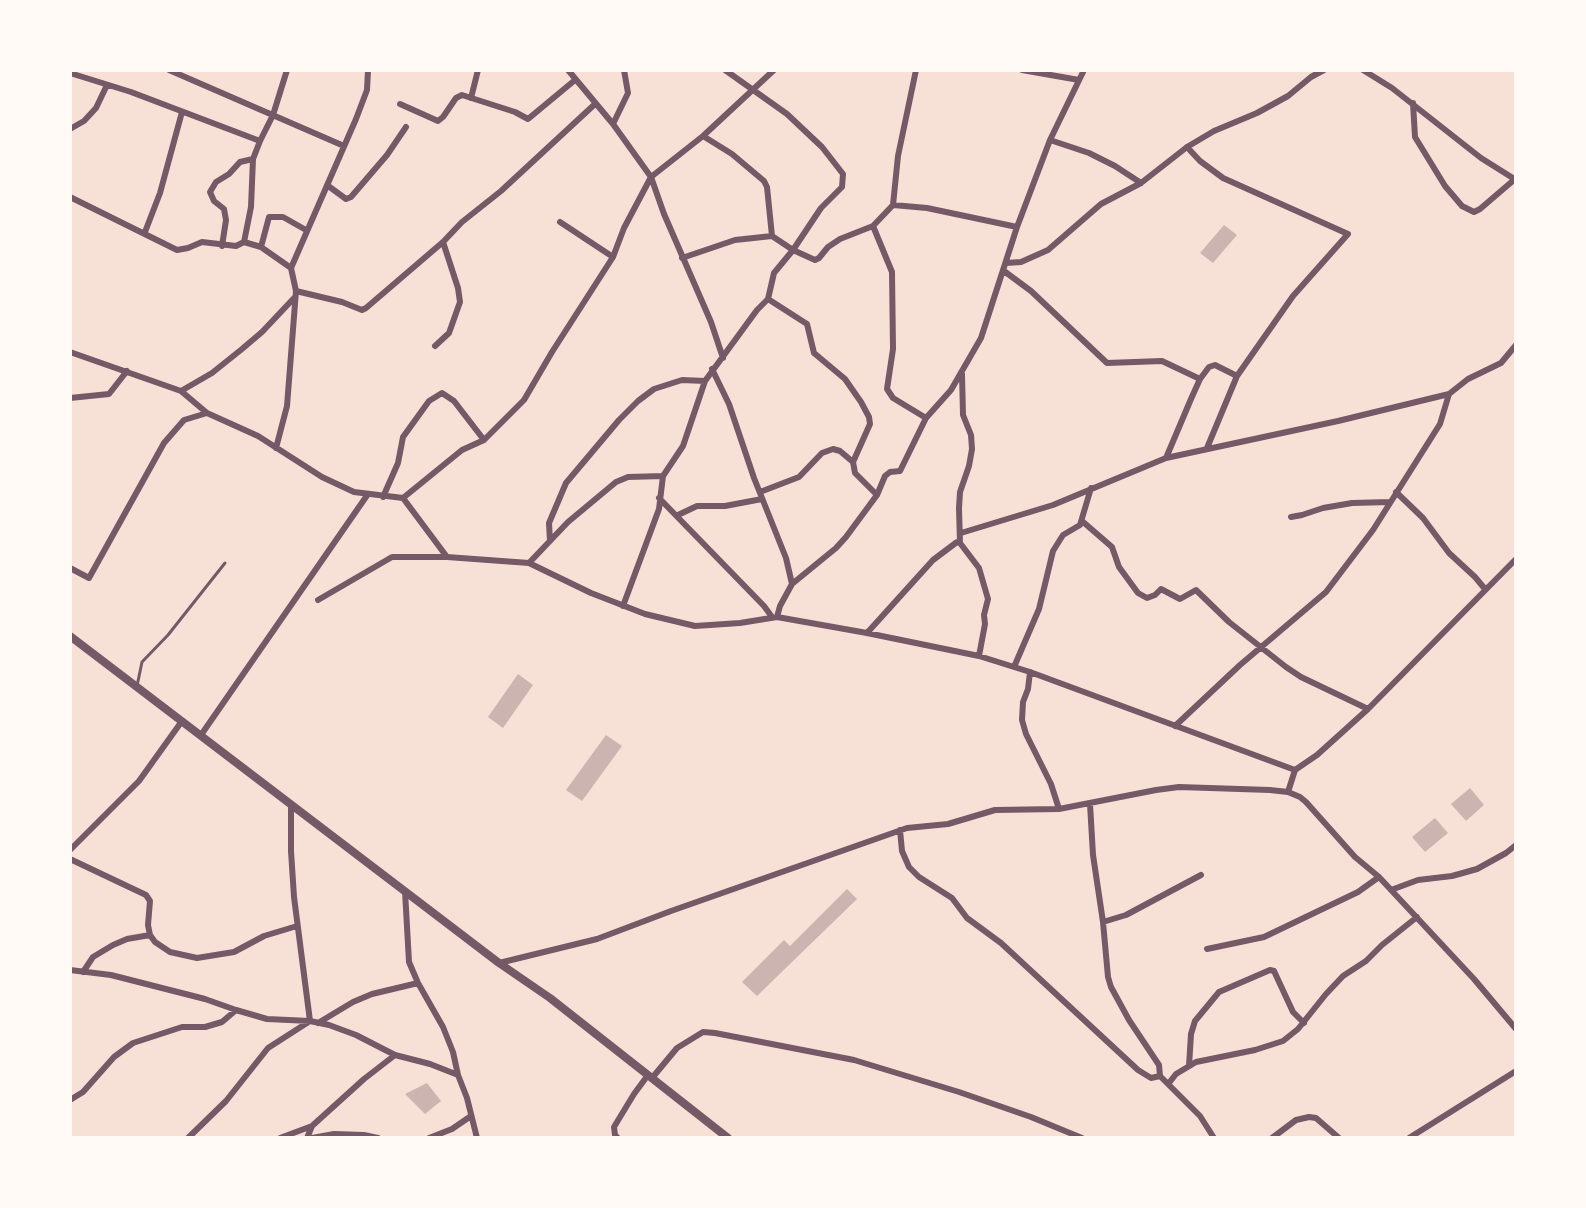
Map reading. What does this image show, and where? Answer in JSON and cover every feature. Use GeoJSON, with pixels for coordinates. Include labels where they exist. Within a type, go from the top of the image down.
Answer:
{"type":"FeatureCollection","features":[{"type":"Feature","properties":{"kind":"street"},"geometry":{"type":"LineString","coordinates":[[169,70],[344,146]]}},
{"type":"Feature","properties":{"kind":"street"},"geometry":{"type":"LineString","coordinates":[[244,242],[250,207],[253,159],[273,115],[287,70]]}},
{"type":"Feature","properties":{"kind":"street"},"geometry":{"type":"LineString","coordinates":[[276,448],[287,406],[295,294],[291,268],[367,90],[368,70]]}},
{"type":"Feature","properties":{"kind":"street"},"geometry":{"type":"LineString","coordinates":[[471,98],[478,70]]}},
{"type":"Feature","properties":{"kind":"street"},"geometry":{"type":"LineString","coordinates":[[568,70],[613,124],[651,177],[682,258],[711,322],[723,358]]}},
{"type":"Feature","properties":{"kind":"street"},"geometry":{"type":"LineString","coordinates":[[613,124],[628,93],[624,70]]}},
{"type":"Feature","properties":{"kind":"street"},"geometry":{"type":"LineString","coordinates":[[623,606],[659,509],[663,476],[683,446],[705,381],[757,310],[768,299],[774,273],[793,250],[821,208],[842,187],[843,174],[822,147],[787,114],[725,70]]}},
{"type":"Feature","properties":{"kind":"street"},"geometry":{"type":"LineString","coordinates":[[70,352],[181,391],[207,413],[234,424],[322,477],[354,492],[403,498],[462,450],[484,440],[524,400],[613,257],[624,228],[651,177],[703,136],[774,70]]}},
{"type":"Feature","properties":{"kind":"street"},"geometry":{"type":"LineString","coordinates":[[682,258],[735,240],[772,236],[793,250],[815,260],[840,239],[873,226],[892,205],[897,156],[916,70]]}},
{"type":"Feature","properties":{"kind":"street"},"geometry":{"type":"LineString","coordinates":[[1022,70],[1079,80]]}},
{"type":"Feature","properties":{"kind":"street"},"geometry":{"type":"LineString","coordinates":[[774,617],[792,584],[836,548],[864,514],[885,476],[890,472],[900,471],[926,418],[951,390],[981,338],[1017,227],[1050,140],[1084,70]]}},
{"type":"Feature","properties":{"kind":"street"},"geometry":{"type":"LineString","coordinates":[[1006,263],[1021,262],[1048,250],[1101,204],[1141,183],[1187,147],[1214,131],[1257,113],[1288,96],[1311,77],[1324,70]]}},
{"type":"Feature","properties":{"kind":"street"},"geometry":{"type":"LineString","coordinates":[[1363,70],[1413,104],[1481,158],[1515,180],[1480,209],[1474,212],[1462,207],[1445,186],[1415,137],[1413,104]]}},
{"type":"Feature","properties":{"kind":"street"},"geometry":{"type":"LineString","coordinates":[[70,73],[131,92],[260,141]]}},
{"type":"Feature","properties":{"kind":"street"},"geometry":{"type":"LineString","coordinates":[[400,104],[438,121],[456,98],[462,95],[515,112],[528,119],[575,80]]}},
{"type":"Feature","properties":{"kind":"street"},"geometry":{"type":"LineString","coordinates":[[70,129],[84,121],[96,108],[107,85]]}},
{"type":"Feature","properties":{"kind":"street"},"geometry":{"type":"LineString","coordinates":[[295,294],[342,302],[362,310],[442,242],[462,222],[501,191],[595,104]]}},
{"type":"Feature","properties":{"kind":"street"},"geometry":{"type":"LineString","coordinates":[[145,232],[160,193],[182,112]]}},
{"type":"Feature","properties":{"kind":"street"},"geometry":{"type":"LineString","coordinates":[[327,185],[346,199],[351,198],[387,155],[406,127]]}},
{"type":"Feature","properties":{"kind":"street"},"geometry":{"type":"LineString","coordinates":[[703,136],[732,154],[764,181],[767,187],[772,236]]}},
{"type":"Feature","properties":{"kind":"street"},"geometry":{"type":"LineString","coordinates":[[1050,140],[1089,153],[1141,183]]}},
{"type":"Feature","properties":{"kind":"street"},"geometry":{"type":"LineString","coordinates":[[1187,147],[1200,161],[1223,177],[1348,234],[1293,296],[1237,376],[1207,448]]}},
{"type":"Feature","properties":{"kind":"street"},"geometry":{"type":"LineString","coordinates":[[222,246],[226,220],[224,209],[214,201],[210,192],[216,182],[229,174],[240,162],[253,159]]}},
{"type":"Feature","properties":{"kind":"street"},"geometry":{"type":"LineString","coordinates":[[70,197],[145,232],[177,250],[202,242],[222,246],[236,246],[244,242],[261,247],[291,268]]}},
{"type":"Feature","properties":{"kind":"street"},"geometry":{"type":"LineString","coordinates":[[892,205],[927,208],[1017,227]]}},
{"type":"Feature","properties":{"kind":"street"},"geometry":{"type":"LineString","coordinates":[[261,247],[269,217],[283,217],[306,230]]}},
{"type":"Feature","properties":{"kind":"street"},"geometry":{"type":"LineString","coordinates":[[560,222],[613,257]]}},
{"type":"Feature","properties":{"kind":"street"},"geometry":{"type":"LineString","coordinates":[[873,226],[892,272],[893,349],[887,389],[893,398],[926,418]]}},
{"type":"Feature","properties":{"kind":"street"},"geometry":{"type":"LineString","coordinates":[[435,345],[449,333],[460,302],[458,288],[442,242]]}},
{"type":"Feature","properties":{"kind":"street"},"geometry":{"type":"LineString","coordinates":[[1004,271],[1031,291],[1107,363],[1162,361],[1200,379]]}},
{"type":"Feature","properties":{"kind":"street"},"geometry":{"type":"LineString","coordinates":[[181,391],[212,373],[242,349],[267,327],[295,294]]}},
{"type":"Feature","properties":{"kind":"street"},"geometry":{"type":"LineString","coordinates":[[768,299],[807,324],[814,353],[845,379],[861,402],[870,424],[853,462],[855,473],[876,495]]}},
{"type":"Feature","properties":{"kind":"street"},"geometry":{"type":"LineString","coordinates":[[1500,363],[1515,345]]}},
{"type":"Feature","properties":{"kind":"street"},"geometry":{"type":"LineString","coordinates":[[961,532],[1053,505],[1166,458],[1338,422],[1449,394],[1468,379],[1515,354]]}},
{"type":"Feature","properties":{"kind":"street"},"geometry":{"type":"LineString","coordinates":[[1166,458],[1200,379],[1211,365],[1237,376]]}},
{"type":"Feature","properties":{"kind":"street"},"geometry":{"type":"LineString","coordinates":[[712,369],[729,404],[761,496],[783,548],[792,584]]}},
{"type":"Feature","properties":{"kind":"street"},"geometry":{"type":"LineString","coordinates":[[962,370],[963,415],[972,449],[960,492],[960,543],[979,568],[988,599],[979,656]]}},
{"type":"Feature","properties":{"kind":"street"},"geometry":{"type":"LineString","coordinates":[[70,399],[109,394],[127,371]]}},
{"type":"Feature","properties":{"kind":"street"},"geometry":{"type":"LineString","coordinates":[[550,541],[549,523],[566,483],[638,400],[654,388],[682,380],[705,381]]}},
{"type":"Feature","properties":{"kind":"street"},"geometry":{"type":"LineString","coordinates":[[383,497],[398,463],[403,437],[429,401],[442,393],[454,401],[484,440]]}},
{"type":"Feature","properties":{"kind":"street"},"geometry":{"type":"LineString","coordinates":[[1175,726],[1326,591],[1360,547],[1440,424],[1449,394]]}},
{"type":"Feature","properties":{"kind":"street"},"geometry":{"type":"LineString","coordinates":[[70,568],[89,578],[164,443],[184,420],[207,413]]}},
{"type":"Feature","properties":{"kind":"street"},"geometry":{"type":"LineString","coordinates":[[678,515],[697,506],[726,507],[761,496],[799,477],[822,453],[833,449],[840,451],[853,462]]}},
{"type":"Feature","properties":{"kind":"street"},"geometry":{"type":"LineString","coordinates":[[529,563],[568,522],[616,482],[628,477],[663,476]]}},
{"type":"Feature","properties":{"kind":"street"},"geometry":{"type":"LineString","coordinates":[[1014,667],[1039,609],[1053,551],[1063,536],[1080,525],[1091,488]]}},
{"type":"Feature","properties":{"kind":"street"},"geometry":{"type":"LineString","coordinates":[[1396,492],[1423,518],[1449,553],[1485,590]]}},
{"type":"Feature","properties":{"kind":"street"},"geometry":{"type":"LineString","coordinates":[[201,735],[368,494]]}},
{"type":"Feature","properties":{"kind":"street"},"geometry":{"type":"LineString","coordinates":[[403,498],[447,557]]}},
{"type":"Feature","properties":{"kind":"street"},"geometry":{"type":"LineString","coordinates":[[659,498],[678,515],[747,591],[774,617]]}},
{"type":"Feature","properties":{"kind":"street"},"geometry":{"type":"LineString","coordinates":[[1291,517],[1352,503],[1390,502]]}},
{"type":"Feature","properties":{"kind":"street"},"geometry":{"type":"LineString","coordinates":[[1082,521],[1112,547],[1119,567],[1138,593],[1147,598],[1155,595],[1161,589],[1180,599],[1196,590],[1260,648],[1301,677],[1368,709]]}},
{"type":"Feature","properties":{"kind":"street"},"geometry":{"type":"LineString","coordinates":[[867,633],[933,560],[957,542],[960,543]]}},
{"type":"Feature","properties":{"kind":"street"},"geometry":{"type":"LineString","coordinates":[[318,600],[392,557],[447,557],[529,563],[591,593],[669,622],[695,627],[774,617],[979,656],[1030,672],[1295,770]]}},
{"type":"Feature","properties":{"kind":"street"},"geometry":{"type":"LineString","coordinates":[[1288,792],[1295,770],[1317,755],[1368,709],[1515,559]]}},
{"type":"Feature","properties":{"kind":"street"},"geometry":{"type":"LineString","coordinates":[[70,636],[500,963],[550,998],[728,1137]]}},
{"type":"Feature","properties":{"kind":"street"},"geometry":{"type":"LineString","coordinates":[[1030,672],[1023,702],[1022,720],[1026,734],[1051,784],[1059,809]]}},
{"type":"Feature","properties":{"kind":"street"},"geometry":{"type":"LineString","coordinates":[[70,850],[139,781],[182,721]]}},
{"type":"Feature","properties":{"kind":"street"},"geometry":{"type":"LineString","coordinates":[[500,963],[597,939],[900,830],[948,824],[995,810],[1059,809],[1179,787],[1288,792],[1306,802],[1355,857],[1379,877],[1474,979],[1515,1029]]}},
{"type":"Feature","properties":{"kind":"street"},"geometry":{"type":"LineString","coordinates":[[291,804],[291,851],[297,926],[314,1022]]}},
{"type":"Feature","properties":{"kind":"street"},"geometry":{"type":"LineString","coordinates":[[1090,804],[1093,855],[1111,987],[1129,1020],[1159,1065],[1160,1076],[1200,1116],[1214,1137]]}},
{"type":"Feature","properties":{"kind":"street"},"geometry":{"type":"LineString","coordinates":[[900,830],[902,850],[909,867],[919,877],[952,898],[967,918],[1001,943],[1138,1070],[1151,1078],[1160,1076]]}},
{"type":"Feature","properties":{"kind":"street"},"geometry":{"type":"LineString","coordinates":[[1391,890],[1418,880],[1452,876],[1477,869],[1506,853],[1515,845]]}},
{"type":"Feature","properties":{"kind":"street"},"geometry":{"type":"LineString","coordinates":[[70,859],[146,895],[150,901],[148,926],[150,935],[155,942],[170,952],[197,958],[234,952],[264,936],[297,926]]}},
{"type":"Feature","properties":{"kind":"street"},"geometry":{"type":"LineString","coordinates":[[1103,922],[1126,915],[1201,875]]}},
{"type":"Feature","properties":{"kind":"street"},"geometry":{"type":"LineString","coordinates":[[1207,949],[1264,937],[1358,892],[1379,877]]}},
{"type":"Feature","properties":{"kind":"street"},"geometry":{"type":"LineString","coordinates":[[405,891],[409,962],[443,1027],[453,1052],[477,1137]]}},
{"type":"Feature","properties":{"kind":"street"},"geometry":{"type":"LineString","coordinates":[[1169,1083],[1172,1078],[1196,1062],[1255,1050],[1283,1041],[1304,1023],[1343,976],[1366,961],[1417,917]]}},
{"type":"Feature","properties":{"kind":"street"},"geometry":{"type":"LineString","coordinates":[[83,972],[93,957],[114,945],[127,939],[150,935]]}},
{"type":"Feature","properties":{"kind":"street"},"geometry":{"type":"LineString","coordinates":[[70,970],[111,975],[157,986],[267,1018],[329,1025],[356,1035],[395,1055],[430,1064],[458,1076]]}},
{"type":"Feature","properties":{"kind":"street"},"geometry":{"type":"LineString","coordinates":[[1189,1066],[1191,1034],[1196,1021],[1219,992],[1270,970],[1274,971],[1293,1012],[1304,1023]]}},
{"type":"Feature","properties":{"kind":"street"},"geometry":{"type":"LineString","coordinates":[[188,1137],[226,1101],[268,1048],[314,1022],[372,994],[418,983]]}},
{"type":"Feature","properties":{"kind":"street"},"geometry":{"type":"LineString","coordinates":[[70,1100],[83,1092],[114,1057],[133,1043],[182,1028],[205,1027],[222,1022],[236,1010]]}},
{"type":"Feature","properties":{"kind":"street"},"geometry":{"type":"LineString","coordinates":[[618,1137],[615,1135],[614,1127],[634,1094],[677,1048],[703,1032],[854,1060],[969,1096],[1082,1137]]}},
{"type":"Feature","properties":{"kind":"street"},"geometry":{"type":"LineString","coordinates":[[280,1137],[312,1126],[364,1079],[395,1055]]}},
{"type":"Feature","properties":{"kind":"street"},"geometry":{"type":"LineString","coordinates":[[1409,1137],[1515,1071]]}},
{"type":"Feature","properties":{"kind":"street"},"geometry":{"type":"LineString","coordinates":[[429,1137],[452,1129],[471,1116]]}},
{"type":"Feature","properties":{"kind":"street"},"geometry":{"type":"LineString","coordinates":[[1272,1137],[1296,1120],[1309,1117],[1316,1118],[1338,1137]]}},
{"type":"Feature","properties":{"kind":"street"},"geometry":{"type":"LineString","coordinates":[[308,1137],[312,1126]]}},
{"type":"Feature","properties":{"kind":"street"},"geometry":{"type":"LineString","coordinates":[[312,1137],[334,1134],[378,1137]]}},
{"type":"Feature","properties":{"kind":"lane"},"geometry":{"type":"LineString","coordinates":[[136,686],[142,662],[168,635],[225,563]]}},
{"type":"Feature","properties":{"kind":"building"},"geometry":{"type":"Polygon","coordinates":[[[1224,225],[1237,235],[1213,263],[1200,253],[1224,225]]]}},
{"type":"Feature","properties":{"kind":"building"},"geometry":{"type":"Polygon","coordinates":[[[518,674],[533,685],[503,728],[488,717],[518,674]]]}},
{"type":"Feature","properties":{"kind":"building"},"geometry":{"type":"Polygon","coordinates":[[[606,735],[622,746],[582,801],[566,790],[606,735]]]}},
{"type":"Feature","properties":{"kind":"building"},"geometry":{"type":"Polygon","coordinates":[[[1470,788],[1484,805],[1466,821],[1451,804],[1470,788]]]}},
{"type":"Feature","properties":{"kind":"building"},"geometry":{"type":"Polygon","coordinates":[[[1435,818],[1448,833],[1425,852],[1412,837],[1435,818]]]}},
{"type":"Feature","properties":{"kind":"building"},"geometry":{"type":"Polygon","coordinates":[[[847,889],[857,899],[757,996],[742,982],[784,940],[790,946],[847,889]]]}},
{"type":"Feature","properties":{"kind":"building"},"geometry":{"type":"Polygon","coordinates":[[[427,1083],[441,1101],[425,1114],[405,1094],[427,1083]]]}}]}
